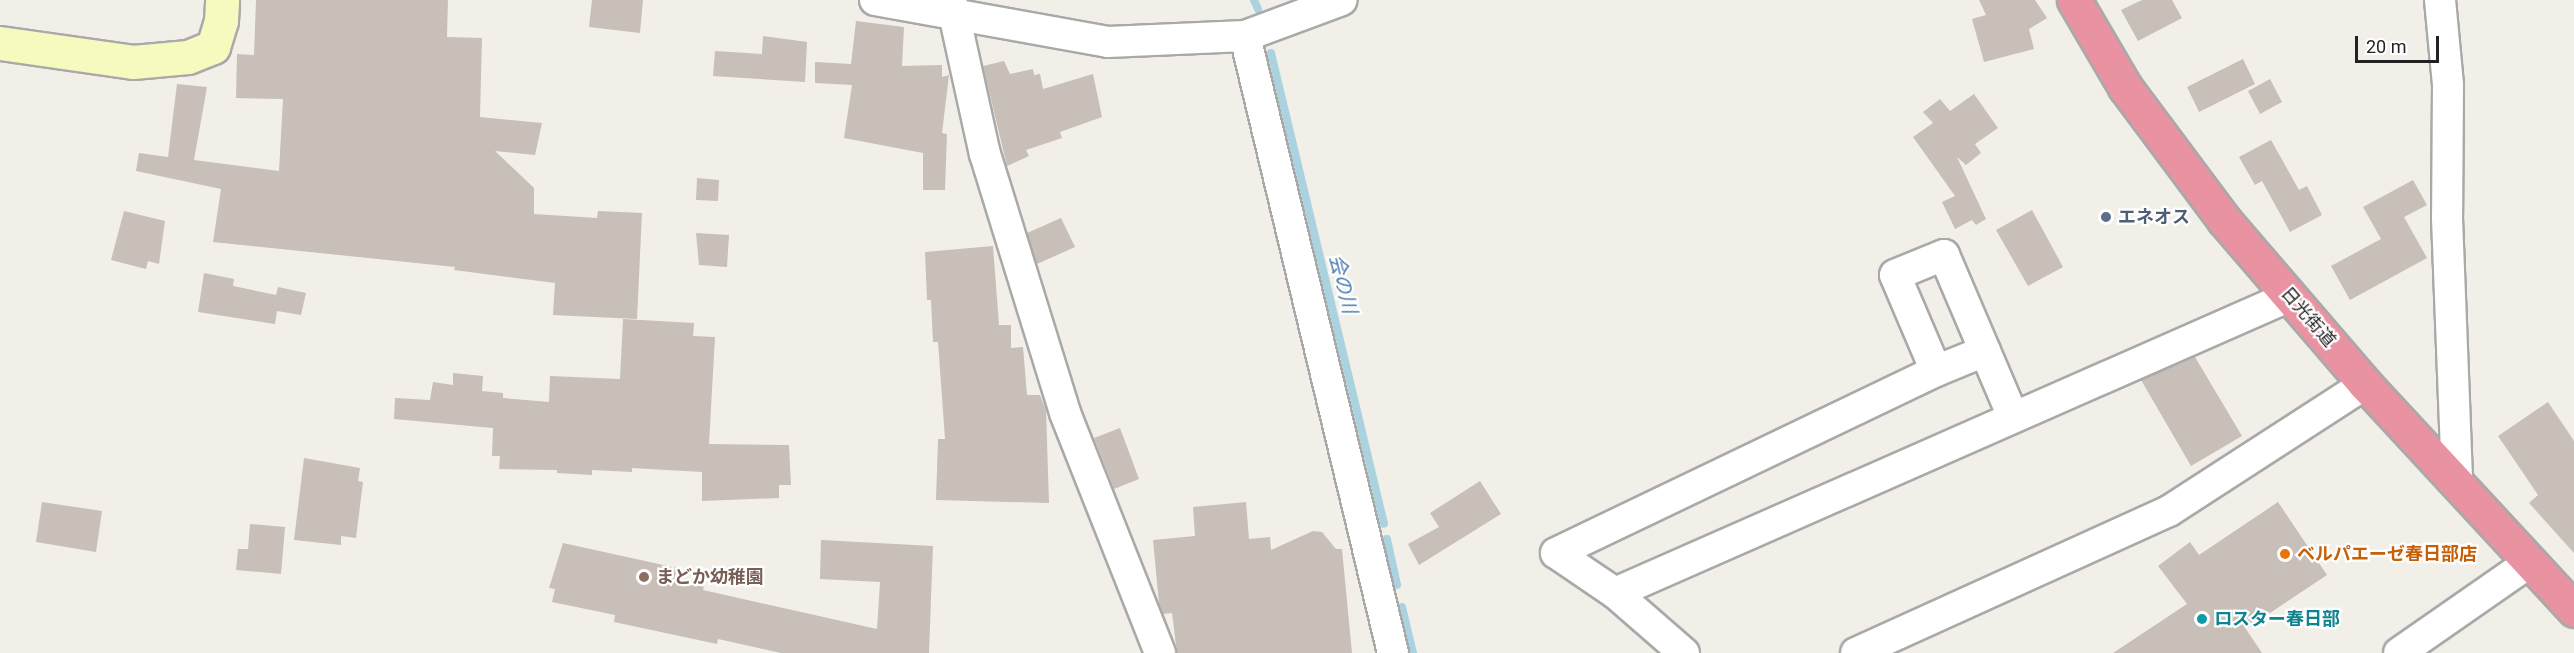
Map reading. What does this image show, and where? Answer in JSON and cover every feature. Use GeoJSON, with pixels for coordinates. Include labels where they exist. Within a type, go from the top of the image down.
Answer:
{"type":"FeatureCollection","features":[{"type":"Feature","properties":{"kind":"highway","name":"日光街道"},"geometry":{"type":"LineString","coordinates":[[2074,0],[2125,87],[2224,220],[2366,384],[2457,480],[2574,610]]}},
{"type":"Feature","properties":{"kind":"street"},"geometry":{"type":"LineString","coordinates":[[0,43],[133,62],[188,57],[213,47],[221,21],[222,0]]}},
{"type":"Feature","properties":{"kind":"street"},"geometry":{"type":"LineString","coordinates":[[874,0],[952,8],[1108,42],[1245,36],[1342,0]]}},
{"type":"Feature","properties":{"kind":"street"},"geometry":{"type":"LineString","coordinates":[[2440,0],[2448,85],[2447,218],[2457,480]]}},
{"type":"Feature","properties":{"kind":"street"},"geometry":{"type":"LineString","coordinates":[[952,8],[986,154],[1065,413],[1160,653]]}},
{"type":"Feature","properties":{"kind":"street"},"geometry":{"type":"LineString","coordinates":[[1245,36],[1393,653]]}},
{"type":"Feature","properties":{"kind":"street"},"geometry":{"type":"LineString","coordinates":[[1936,371],[1895,275],[1944,255],[2013,417]]}},
{"type":"Feature","properties":{"kind":"street"},"geometry":{"type":"LineString","coordinates":[[1615,593],[2289,296]]}},
{"type":"Feature","properties":{"kind":"street"},"geometry":{"type":"LineString","coordinates":[[1684,653],[1615,593],[1556,553],[1936,371],[1985,351]]}},
{"type":"Feature","properties":{"kind":"street"},"geometry":{"type":"LineString","coordinates":[[1856,653],[2169,511],[2366,384]]}},
{"type":"Feature","properties":{"kind":"street"},"geometry":{"type":"LineString","coordinates":[[2399,653],[2530,562]]}},
{"type":"Feature","properties":{"kind":"building"},"geometry":{"type":"Polygon","coordinates":[[[256,0],[448,0],[447,37],[482,38],[480,117],[542,123],[535,155],[495,151],[534,188],[534,214],[597,218],[598,211],[642,213],[637,319],[553,315],[555,283],[454,270],[455,267],[213,242],[221,189],[136,171],[139,153],[168,157],[177,84],[207,87],[194,160],[279,171],[283,99],[236,98],[237,54],[254,55],[256,0]]]}},
{"type":"Feature","properties":{"kind":"building"},"geometry":{"type":"Polygon","coordinates":[[[592,0],[643,0],[640,33],[589,27],[592,0]]]}},
{"type":"Feature","properties":{"kind":"building"},"geometry":{"type":"Polygon","coordinates":[[[1979,0],[2035,0],[2047,18],[2029,29],[2034,49],[1984,62],[1972,19],[1986,15],[1979,0]]]}},
{"type":"Feature","properties":{"kind":"building"},"geometry":{"type":"Polygon","coordinates":[[[2142,0],[2172,0],[2182,18],[2138,41],[2121,10],[2142,0]]]}},
{"type":"Feature","properties":{"kind":"building"},"geometry":{"type":"Polygon","coordinates":[[[856,21],[904,27],[902,66],[942,65],[942,77],[949,75],[942,133],[947,134],[945,190],[923,190],[923,153],[844,138],[852,85],[815,83],[815,62],[851,64],[856,21]]]}},
{"type":"Feature","properties":{"kind":"building"},"geometry":{"type":"Polygon","coordinates":[[[763,36],[807,42],[805,82],[713,76],[715,51],[762,54],[763,36]]]}},
{"type":"Feature","properties":{"kind":"building"},"geometry":{"type":"Polygon","coordinates":[[[2243,59],[2255,84],[2199,112],[2187,87],[2243,59]]]}},
{"type":"Feature","properties":{"kind":"building"},"geometry":{"type":"Polygon","coordinates":[[[1004,61],[1010,74],[1033,69],[1034,75],[1040,74],[1043,89],[1093,74],[1102,117],[1060,132],[1062,138],[1026,150],[1029,156],[1007,166],[983,66],[1004,61]]]}},
{"type":"Feature","properties":{"kind":"building"},"geometry":{"type":"Polygon","coordinates":[[[2270,79],[2282,102],[2260,114],[2248,91],[2270,79]]]}},
{"type":"Feature","properties":{"kind":"building"},"geometry":{"type":"Polygon","coordinates":[[[1974,94],[1998,128],[1975,144],[1981,153],[1966,165],[1957,157],[1986,219],[1976,225],[1972,220],[1955,229],[1942,202],[1955,196],[1913,137],[1933,123],[1923,112],[1940,99],[1950,111],[1974,94]]]}},
{"type":"Feature","properties":{"kind":"building"},"geometry":{"type":"Polygon","coordinates":[[[2271,140],[2299,190],[2307,186],[2322,215],[2290,232],[2262,181],[2255,185],[2239,157],[2271,140]]]}},
{"type":"Feature","properties":{"kind":"building"},"geometry":{"type":"Polygon","coordinates":[[[697,178],[719,180],[718,201],[696,200],[697,178]]]}},
{"type":"Feature","properties":{"kind":"building"},"geometry":{"type":"Polygon","coordinates":[[[2413,180],[2427,205],[2404,217],[2427,258],[2350,300],[2331,266],[2381,239],[2363,207],[2413,180]]]}},
{"type":"Feature","properties":{"kind":"building"},"geometry":{"type":"Polygon","coordinates":[[[2032,210],[2063,267],[2028,286],[1996,230],[2032,210]]]}},
{"type":"Feature","properties":{"kind":"building"},"geometry":{"type":"Polygon","coordinates":[[[124,211],[165,221],[159,264],[148,261],[146,269],[111,260],[124,211]]]}},
{"type":"Feature","properties":{"kind":"building"},"geometry":{"type":"Polygon","coordinates":[[[1061,218],[1075,247],[1037,264],[1027,233],[1061,218]]]}},
{"type":"Feature","properties":{"kind":"building"},"geometry":{"type":"Polygon","coordinates":[[[696,233],[729,235],[727,267],[699,265],[696,233]]]}},
{"type":"Feature","properties":{"kind":"building"},"geometry":{"type":"Polygon","coordinates":[[[993,246],[999,325],[1011,325],[1011,348],[1023,347],[1027,395],[1040,395],[1046,410],[1049,503],[936,500],[938,439],[945,439],[938,342],[933,342],[931,300],[927,300],[925,252],[993,246]]]}},
{"type":"Feature","properties":{"kind":"building"},"geometry":{"type":"Polygon","coordinates":[[[204,273],[234,279],[233,286],[276,295],[278,287],[306,293],[301,315],[277,311],[275,324],[198,312],[204,273]]]}},
{"type":"Feature","properties":{"kind":"building"},"geometry":{"type":"Polygon","coordinates":[[[623,319],[694,323],[693,336],[715,337],[709,444],[789,445],[791,485],[779,485],[779,498],[702,501],[702,472],[632,468],[632,472],[592,470],[592,475],[557,473],[557,470],[499,469],[500,456],[492,456],[493,428],[394,419],[395,398],[430,400],[433,382],[453,385],[453,373],[483,376],[482,391],[503,393],[503,398],[549,402],[550,376],[620,379],[623,319]]]}},
{"type":"Feature","properties":{"kind":"building"},"geometry":{"type":"Polygon","coordinates":[[[2195,357],[2242,436],[2191,466],[2141,380],[2195,357]]]}},
{"type":"Feature","properties":{"kind":"building"},"geometry":{"type":"Polygon","coordinates":[[[2548,402],[2574,441],[2574,553],[2529,503],[2538,495],[2498,436],[2548,402]]]}},
{"type":"Feature","properties":{"kind":"building"},"geometry":{"type":"Polygon","coordinates":[[[1120,428],[1139,479],[1114,489],[1094,438],[1120,428]]]}},
{"type":"Feature","properties":{"kind":"building"},"geometry":{"type":"Polygon","coordinates":[[[304,458],[360,468],[358,481],[363,482],[356,538],[341,536],[341,545],[294,540],[304,458]]]}},
{"type":"Feature","properties":{"kind":"building"},"geometry":{"type":"Polygon","coordinates":[[[1480,481],[1501,514],[1419,565],[1408,544],[1439,527],[1430,513],[1480,481]]]}},
{"type":"Feature","properties":{"kind":"building"},"geometry":{"type":"Polygon","coordinates":[[[42,502],[102,511],[96,552],[36,542],[42,502]]]}},
{"type":"Feature","properties":{"kind":"building"},"geometry":{"type":"Polygon","coordinates":[[[1246,502],[1249,539],[1270,537],[1271,550],[1313,531],[1322,532],[1336,549],[1342,549],[1352,653],[1177,653],[1172,613],[1163,614],[1159,603],[1153,540],[1195,536],[1193,507],[1246,502]]]}},
{"type":"Feature","properties":{"kind":"building"},"geometry":{"type":"Polygon","coordinates":[[[2278,502],[2327,575],[2246,629],[2262,653],[2113,653],[2187,604],[2158,566],[2190,542],[2199,555],[2278,502]]]}},
{"type":"Feature","properties":{"kind":"building"},"geometry":{"type":"Polygon","coordinates":[[[250,524],[285,527],[281,574],[236,570],[238,549],[248,549],[250,524]]]}},
{"type":"Feature","properties":{"kind":"building"},"geometry":{"type":"Polygon","coordinates":[[[821,540],[933,546],[929,653],[781,653],[718,639],[717,644],[614,622],[615,615],[552,602],[555,589],[549,588],[563,543],[677,568],[674,580],[704,587],[703,590],[877,629],[880,582],[820,579],[821,540]]]}},
{"type":"Feature","properties":{"kind":"waterway","name":"会の川"},"geometry":{"type":"LineString","coordinates":[[1254,0],[1258,9]]}},
{"type":"Feature","properties":{"kind":"waterway","name":"会の川"},"geometry":{"type":"LineString","coordinates":[[1271,53],[1384,524]]}},
{"type":"Feature","properties":{"kind":"waterway","name":"会の川"},"geometry":{"type":"LineString","coordinates":[[1387,539],[1397,585]]}},
{"type":"Feature","properties":{"kind":"waterway","name":"会の川"},"geometry":{"type":"LineString","coordinates":[[1402,607],[1413,653]]}},
{"type":"Feature","properties":{"kind":"place","name":"エネオス"},"geometry":{"type":"Point","coordinates":[2106,217]}},
{"type":"Feature","properties":{"kind":"place","name":"ベルパエーゼ春日部店"},"geometry":{"type":"Point","coordinates":[2285,554]}},
{"type":"Feature","properties":{"kind":"place","name":"まどか幼稚園"},"geometry":{"type":"Point","coordinates":[644,577]}},
{"type":"Feature","properties":{"kind":"place","name":"ロスター春日部"},"geometry":{"type":"Point","coordinates":[2202,619]}}]}
